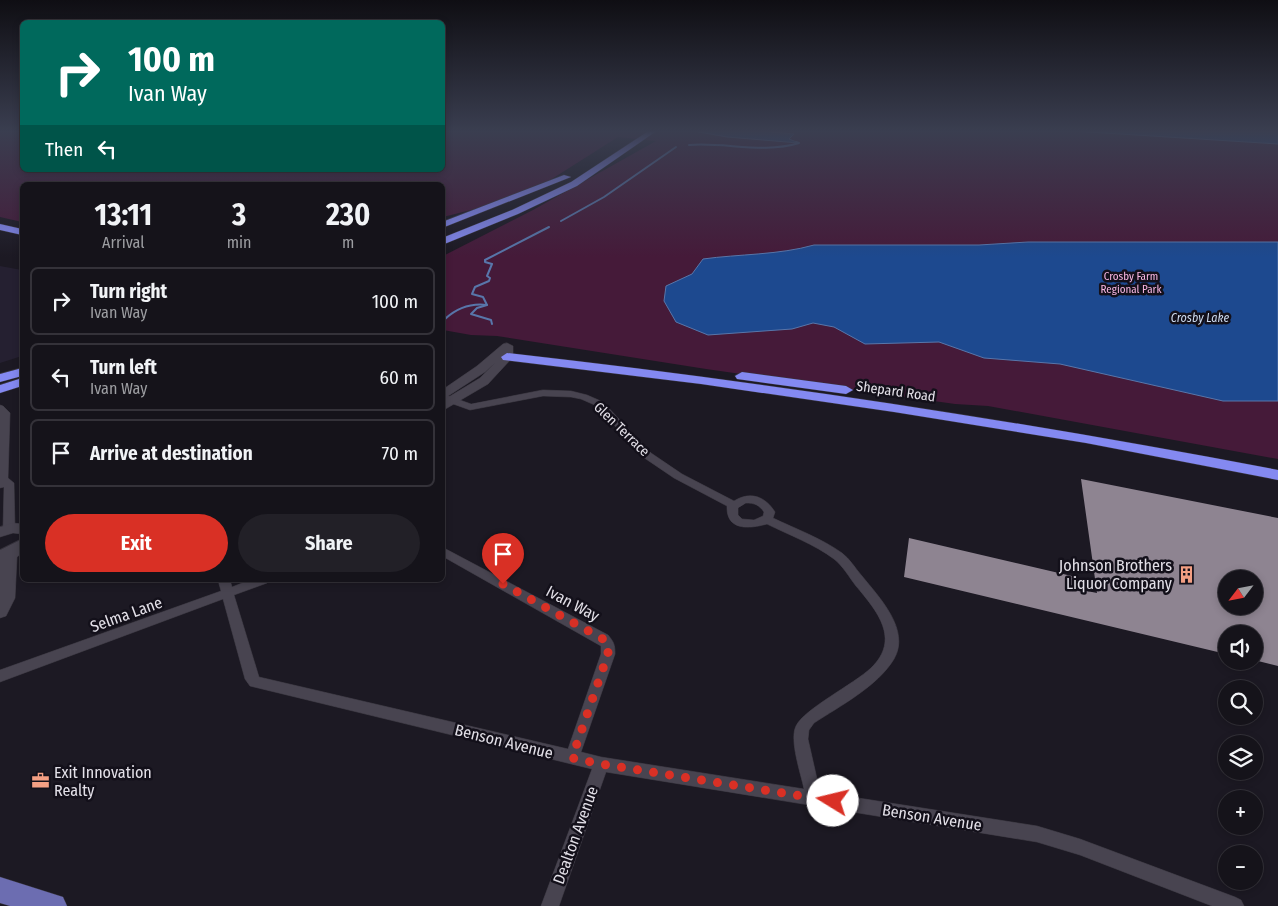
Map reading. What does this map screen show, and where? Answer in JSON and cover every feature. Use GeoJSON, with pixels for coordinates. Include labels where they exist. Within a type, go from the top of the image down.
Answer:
{"type":"FeatureCollection","features":[{"type":"Feature","properties":{"kind":"highway"},"geometry":{"type":"LineString","coordinates":[[445,235],[532,196],[575,172]]}},
{"type":"Feature","properties":{"kind":"highway"},"geometry":{"type":"LineString","coordinates":[[445,241],[515,212],[574,184],[592,172]]}},
{"type":"Feature","properties":{"kind":"highway"},"geometry":{"type":"LineString","coordinates":[[445,224],[567,177]]}},
{"type":"Feature","properties":{"kind":"highway"},"geometry":{"type":"LineString","coordinates":[[0,227],[20,232]]}},
{"type":"Feature","properties":{"kind":"highway","name":"Shepard Road"},"geometry":{"type":"LineString","coordinates":[[507,351],[900,398],[1040,420],[1278,465]]}},
{"type":"Feature","properties":{"kind":"highway","name":"Shepard Road"},"geometry":{"type":"LineString","coordinates":[[507,351],[926,411],[1094,439],[1278,475]]}},
{"type":"Feature","properties":{"kind":"highway"},"geometry":{"type":"LineString","coordinates":[[0,378],[20,373]]}},
{"type":"Feature","properties":{"kind":"highway"},"geometry":{"type":"LineString","coordinates":[[0,388],[20,382]]}},
{"type":"Feature","properties":{"kind":"main road"},"geometry":{"type":"LineString","coordinates":[[0,890],[54,906]]}},
{"type":"Feature","properties":{"kind":"street"},"geometry":{"type":"LineString","coordinates":[[445,400],[484,381],[507,351]]}},
{"type":"Feature","properties":{"kind":"street","name":"Glen Terrace"},"geometry":{"type":"LineString","coordinates":[[445,400],[470,408],[543,393],[565,393],[584,397],[600,404],[647,455],[678,476],[733,504]]}},
{"type":"Feature","properties":{"kind":"street"},"geometry":{"type":"LineString","coordinates":[[0,408],[5,413],[2,483],[9,483],[10,530]]}},
{"type":"Feature","properties":{"kind":"street"},"geometry":{"type":"LineString","coordinates":[[742,500],[760,502],[769,510],[770,514],[767,520],[757,524],[739,521],[731,511],[733,504],[742,500]]}},
{"type":"Feature","properties":{"kind":"street"},"geometry":{"type":"LineString","coordinates":[[767,520],[820,546],[846,563],[882,611],[888,623],[890,634],[891,648],[888,657],[874,674],[809,719],[802,728],[802,750],[814,798]]}},
{"type":"Feature","properties":{"kind":"street"},"geometry":{"type":"LineString","coordinates":[[0,611],[6,598],[11,552]]}},
{"type":"Feature","properties":{"kind":"street","name":"Ivan Way"},"geometry":{"type":"LineString","coordinates":[[445,552],[603,639],[608,644],[608,654],[572,758]]}},
{"type":"Feature","properties":{"kind":"street","name":"Selma Lane"},"geometry":{"type":"LineString","coordinates":[[0,676],[226,586],[251,582]]}},
{"type":"Feature","properties":{"kind":"street","name":"Benson Avenue"},"geometry":{"type":"LineString","coordinates":[[226,586],[252,678],[255,682],[601,764],[1037,834],[1080,847],[1235,906]]}},
{"type":"Feature","properties":{"kind":"street","name":"Dealton Avenue"},"geometry":{"type":"LineString","coordinates":[[550,906],[601,764]]}},
{"type":"Feature","properties":{"kind":"shaded area"},"geometry":{"type":"Polygon","coordinates":[[[0,266],[20,270],[20,357],[0,363],[0,266]]]}},
{"type":"Feature","properties":{"kind":"green space","name":"Crosby Farm Regional Park"},"geometry":{"type":"Polygon","coordinates":[[[0,172],[562,172],[547,182],[491,205],[445,216],[445,182],[20,182],[20,222],[0,217],[0,172]]]}},
{"type":"Feature","properties":{"kind":"green space","name":"Crosby Farm Regional Park"},"geometry":{"type":"Polygon","coordinates":[[[600,172],[1278,172],[1278,459],[988,406],[955,404],[706,369],[497,336],[471,335],[445,330],[445,255],[533,210],[600,172]]]}},
{"type":"Feature","properties":{"kind":"water","name":"Crosby Lake"},"geometry":{"type":"Polygon","coordinates":[[[1028,242],[1278,242],[1278,401],[1223,401],[1060,364],[984,358],[939,342],[865,344],[834,327],[813,323],[792,329],[708,335],[676,322],[664,301],[666,286],[692,274],[703,259],[773,253],[814,245],[979,245],[1028,242]]]}},
{"type":"Feature","properties":{"kind":"building","name":"Johnson Brothers Liquor Company"},"geometry":{"type":"Polygon","coordinates":[[[1081,479],[1278,518],[1278,666],[1263,662],[1263,625],[1218,625],[1218,652],[904,577],[909,538],[1076,577],[1077,589],[1097,593],[1081,479]]]}},
{"type":"Feature","properties":{"kind":"waterway"},"geometry":{"type":"LineString","coordinates":[[561,221],[604,197],[640,172]]}},
{"type":"Feature","properties":{"kind":"waterway"},"geometry":{"type":"LineString","coordinates":[[487,305],[483,297],[472,294],[475,287],[489,281],[490,278],[487,276],[492,264],[485,262],[485,260],[549,227]]}},
{"type":"Feature","properties":{"kind":"waterway"},"geometry":{"type":"LineString","coordinates":[[445,319],[464,307],[487,305]]}},
{"type":"Feature","properties":{"kind":"waterway"},"geometry":{"type":"LineString","coordinates":[[487,305],[477,308],[471,314],[491,320],[492,324]]}},
{"type":"Feature","properties":{"kind":"place","name":"Johnson Brothers Liquor Company"},"geometry":{"type":"Point","coordinates":[1186,574]}},
{"type":"Feature","properties":{"kind":"place","name":"Exit Innovation Realty"},"geometry":{"type":"Point","coordinates":[40,781]}},
{"type":"Feature","properties":{"kind":"route"},"geometry":{"type":"LineString","coordinates":[[503,584],[603,639],[608,644],[608,654],[572,758],[833,801]]}}]}
